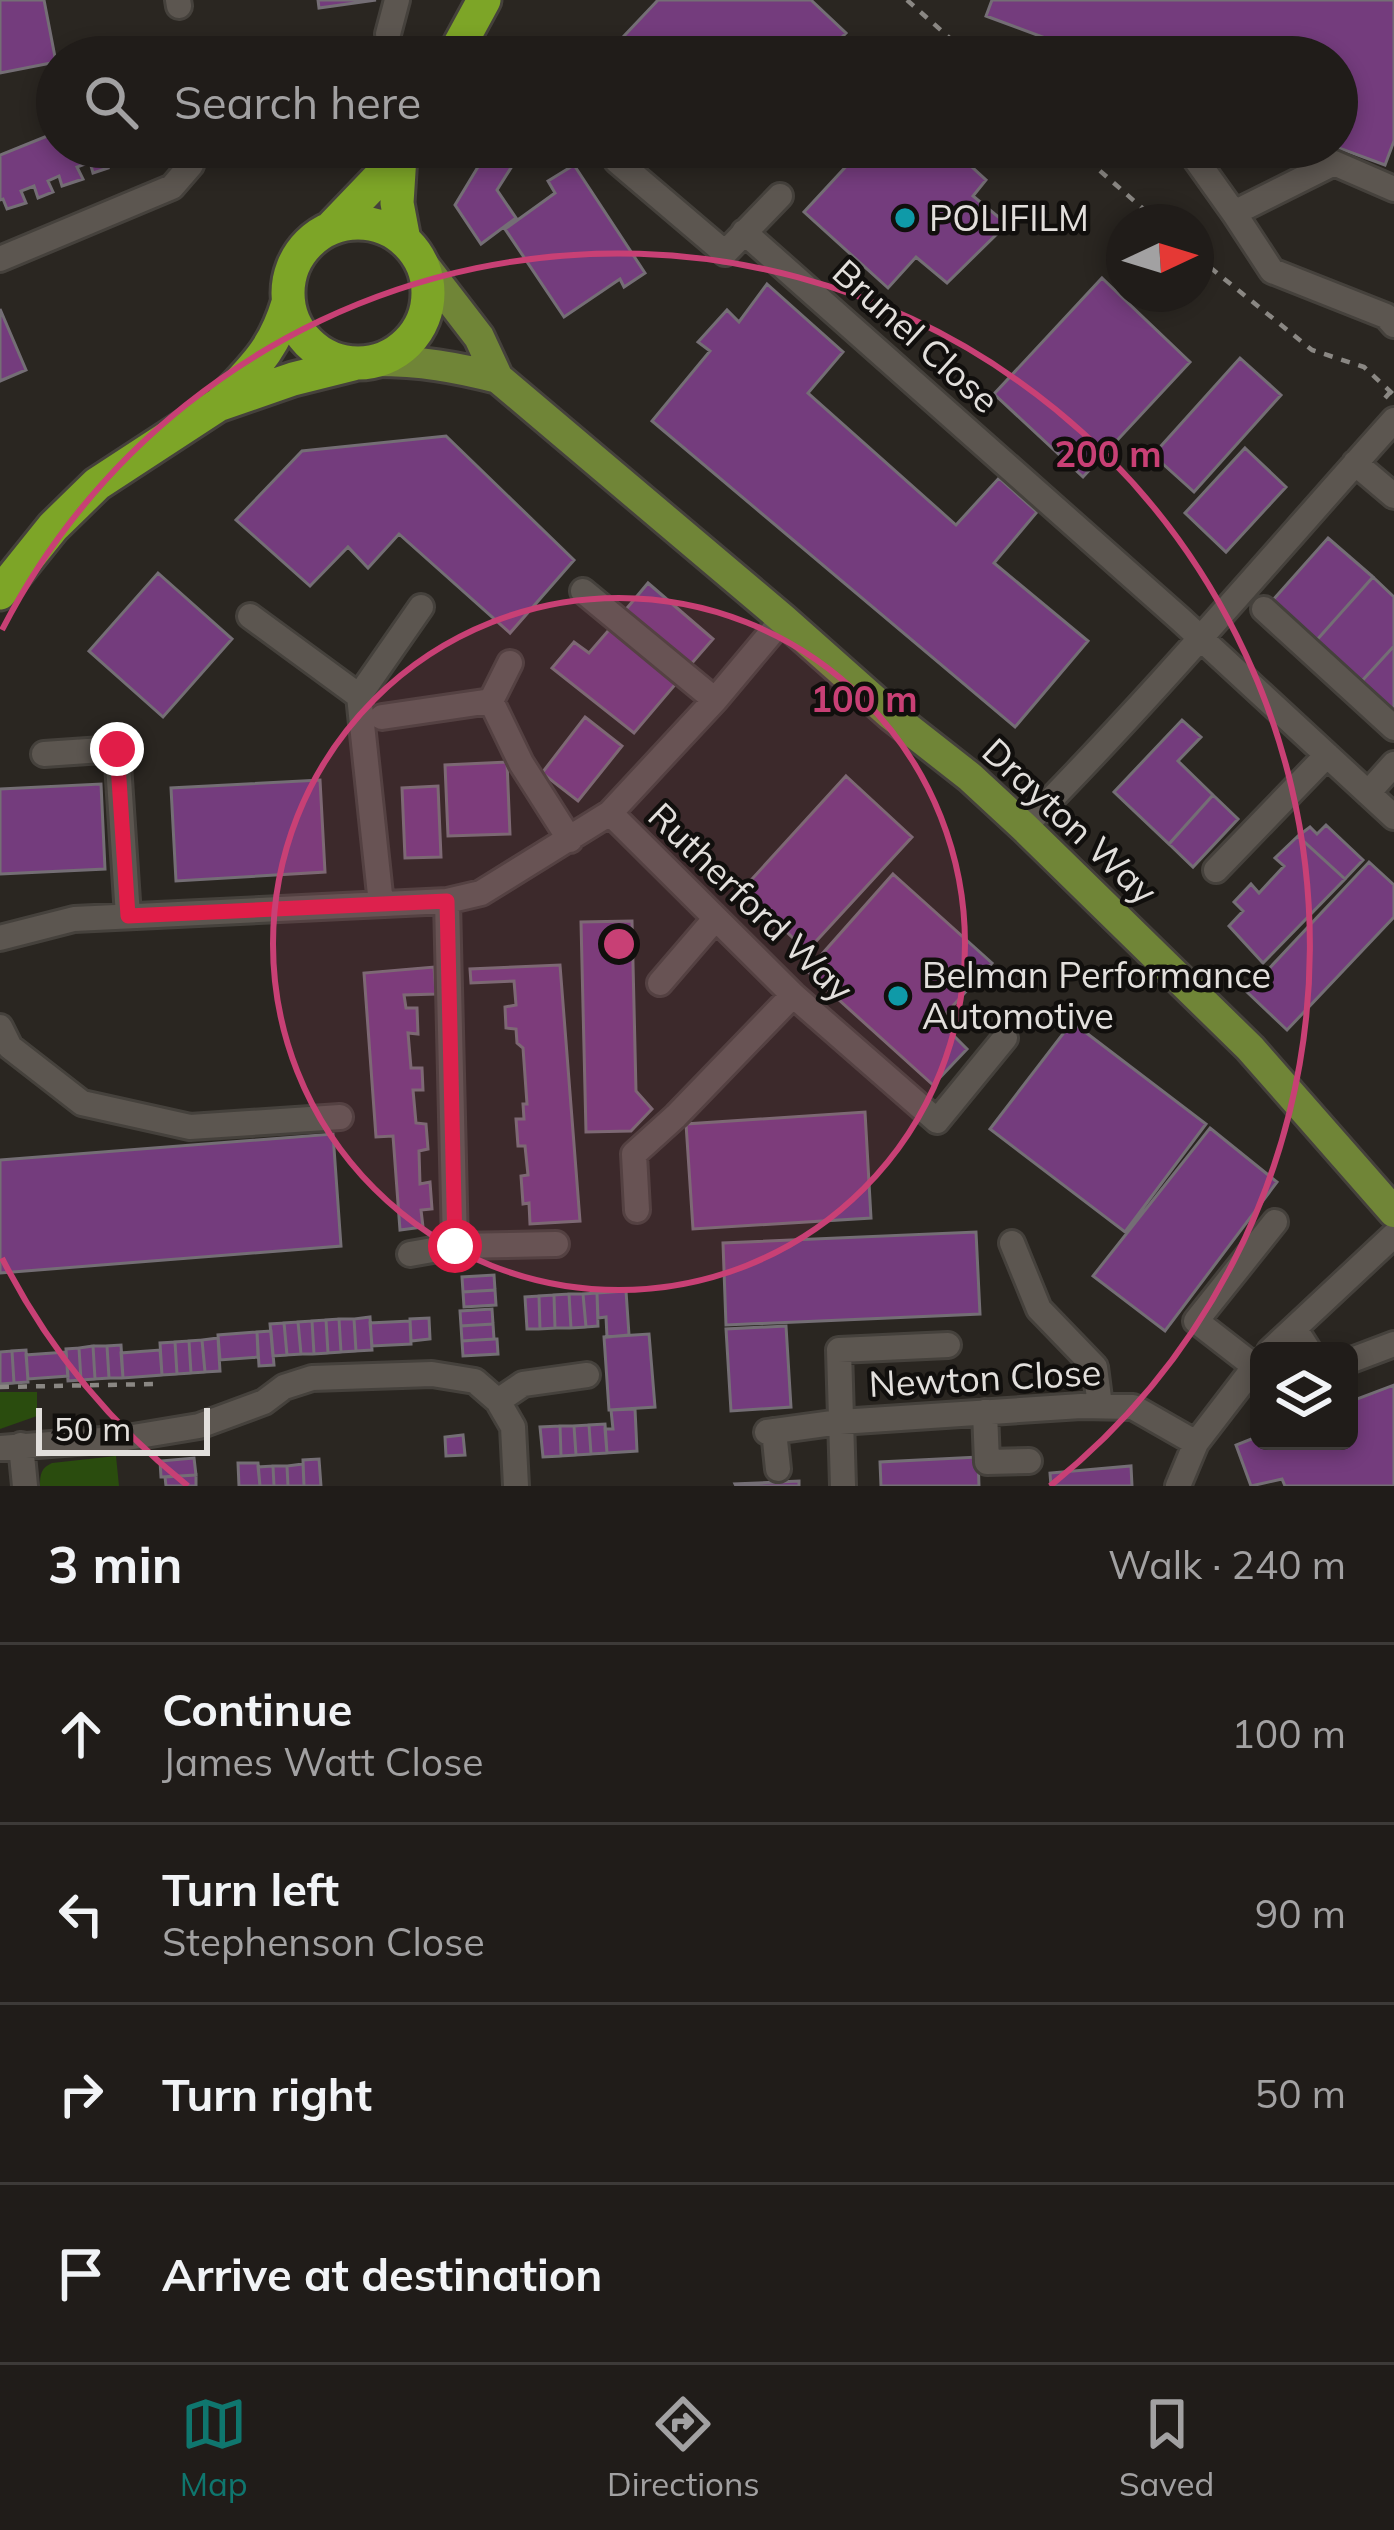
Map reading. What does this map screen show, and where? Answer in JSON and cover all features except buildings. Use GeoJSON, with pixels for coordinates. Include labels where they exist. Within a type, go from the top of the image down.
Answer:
{"type":"FeatureCollection","features":[{"type":"Feature","properties":{"kind":"highway"},"geometry":{"type":"LineString","coordinates":[[464,36],[484,0]]}},
{"type":"Feature","properties":{"kind":"highway"},"geometry":{"type":"LineString","coordinates":[[365,363],[335,361],[303,338],[293,322],[288,280],[296,258],[311,240],[331,228],[386,168]]}},
{"type":"Feature","properties":{"kind":"highway"},"geometry":{"type":"LineString","coordinates":[[0,592],[52,527],[97,484],[218,405],[293,379],[395,353],[411,339],[428,300],[427,279],[411,250],[397,203],[400,168]]}},
{"type":"Feature","properties":{"kind":"highway"},"geometry":{"type":"LineString","coordinates":[[331,228],[369,224],[388,230],[411,250]]}},
{"type":"Feature","properties":{"kind":"highway"},"geometry":{"type":"LineString","coordinates":[[218,405],[267,352],[288,302]]}},
{"type":"Feature","properties":{"kind":"main road","name":"Drayton Way"},"geometry":{"type":"LineString","coordinates":[[411,250],[479,338],[498,378],[1024,827],[1250,1048],[1394,1212]]}},
{"type":"Feature","properties":{"kind":"main road","name":"Drayton Way"},"geometry":{"type":"LineString","coordinates":[[365,363],[447,364],[498,378]]}},
{"type":"Feature","properties":{"kind":"street"},"geometry":{"type":"LineString","coordinates":[[388,34],[398,0]]}},
{"type":"Feature","properties":{"kind":"street"},"geometry":{"type":"LineString","coordinates":[[0,259],[172,187],[188,168]]}},
{"type":"Feature","properties":{"kind":"street"},"geometry":{"type":"LineString","coordinates":[[625,168],[725,253],[780,196]]}},
{"type":"Feature","properties":{"kind":"street"},"geometry":{"type":"LineString","coordinates":[[1201,168],[1272,271],[1386,316],[1394,325]]}},
{"type":"Feature","properties":{"kind":"street"},"geometry":{"type":"LineString","coordinates":[[1234,213],[1324,168]]}},
{"type":"Feature","properties":{"kind":"street"},"geometry":{"type":"LineString","coordinates":[[1346,168],[1394,189]]}},
{"type":"Feature","properties":{"kind":"street","name":"Brunel Close"},"geometry":{"type":"LineString","coordinates":[[744,232],[1201,638],[1394,817]]}},
{"type":"Feature","properties":{"kind":"street"},"geometry":{"type":"LineString","coordinates":[[1024,827],[1085,766],[1394,420]]}},
{"type":"Feature","properties":{"kind":"street"},"geometry":{"type":"LineString","coordinates":[[1355,463],[1394,496]]}},
{"type":"Feature","properties":{"kind":"street"},"geometry":{"type":"LineString","coordinates":[[583,591],[715,700]]}},
{"type":"Feature","properties":{"kind":"street"},"geometry":{"type":"LineString","coordinates":[[381,904],[359,696],[421,607]]}},
{"type":"Feature","properties":{"kind":"street"},"geometry":{"type":"LineString","coordinates":[[1264,609],[1394,728]]}},
{"type":"Feature","properties":{"kind":"street"},"geometry":{"type":"LineString","coordinates":[[250,616],[359,696]]}},
{"type":"Feature","properties":{"kind":"street"},"geometry":{"type":"LineString","coordinates":[[0,938],[74,919],[447,901],[481,893],[610,814],[783,619]]}},
{"type":"Feature","properties":{"kind":"street"},"geometry":{"type":"LineString","coordinates":[[491,701],[511,662]]}},
{"type":"Feature","properties":{"kind":"street"},"geometry":{"type":"LineString","coordinates":[[382,717],[491,701]]}},
{"type":"Feature","properties":{"kind":"street"},"geometry":{"type":"LineString","coordinates":[[491,701],[521,763],[570,840]]}},
{"type":"Feature","properties":{"kind":"street"},"geometry":{"type":"LineString","coordinates":[[44,754],[117,749],[128,916]]}},
{"type":"Feature","properties":{"kind":"street"},"geometry":{"type":"LineString","coordinates":[[1216,870],[1327,755]]}},
{"type":"Feature","properties":{"kind":"street"},"geometry":{"type":"LineString","coordinates":[[1368,793],[1394,764]]}},
{"type":"Feature","properties":{"kind":"street","name":"Rutherford Way"},"geometry":{"type":"LineString","coordinates":[[610,814],[843,1041],[937,1121],[1005,1038]]}},
{"type":"Feature","properties":{"kind":"street"},"geometry":{"type":"LineString","coordinates":[[447,901],[455,1246]]}},
{"type":"Feature","properties":{"kind":"street"},"geometry":{"type":"LineString","coordinates":[[660,983],[715,919]]}},
{"type":"Feature","properties":{"kind":"street"},"geometry":{"type":"LineString","coordinates":[[637,1210],[634,1154],[793,994]]}},
{"type":"Feature","properties":{"kind":"street"},"geometry":{"type":"LineString","coordinates":[[3,1041],[82,1103],[190,1127],[340,1117]]}},
{"type":"Feature","properties":{"kind":"street"},"geometry":{"type":"LineString","coordinates":[[1250,1353],[1196,1321],[1275,1222]]}},
{"type":"Feature","properties":{"kind":"street"},"geometry":{"type":"LineString","coordinates":[[1281,1342],[1394,1235]]}},
{"type":"Feature","properties":{"kind":"street"},"geometry":{"type":"LineString","coordinates":[[1012,1243],[1039,1309],[1095,1366],[1100,1406]]}},
{"type":"Feature","properties":{"kind":"street"},"geometry":{"type":"LineString","coordinates":[[410,1254],[455,1246],[556,1244]]}},
{"type":"Feature","properties":{"kind":"street"},"geometry":{"type":"LineString","coordinates":[[1295,1329],[1304,1342]]}},
{"type":"Feature","properties":{"kind":"street"},"geometry":{"type":"LineString","coordinates":[[1358,1358],[1394,1344]]}},
{"type":"Feature","properties":{"kind":"street"},"geometry":{"type":"LineString","coordinates":[[840,1422],[839,1350],[949,1345]]}},
{"type":"Feature","properties":{"kind":"street"},"geometry":{"type":"LineString","coordinates":[[26,1486],[11,1447],[128,1438],[200,1426],[312,1378],[432,1374],[476,1381],[499,1401],[513,1427],[516,1486]]}},
{"type":"Feature","properties":{"kind":"street"},"geometry":{"type":"LineString","coordinates":[[1178,1486],[1196,1443],[1250,1374]]}},
{"type":"Feature","properties":{"kind":"street"},"geometry":{"type":"LineString","coordinates":[[499,1401],[523,1384],[586,1375]]}},
{"type":"Feature","properties":{"kind":"street","name":"Newton Close"},"geometry":{"type":"LineString","coordinates":[[778,1468],[771,1432],[985,1412],[1133,1407],[1196,1443]]}},
{"type":"Feature","properties":{"kind":"street"},"geometry":{"type":"LineString","coordinates":[[985,1412],[987,1462],[1029,1461]]}},
{"type":"Feature","properties":{"kind":"street","name":"Newton Close"},"geometry":{"type":"LineString","coordinates":[[840,1422],[843,1486]]}},
{"type":"Feature","properties":{"kind":"path"},"geometry":{"type":"LineString","coordinates":[[907,0],[947,36]]}},
{"type":"Feature","properties":{"kind":"path"},"geometry":{"type":"LineString","coordinates":[[1097,168],[1138,204]]}},
{"type":"Feature","properties":{"kind":"path"},"geometry":{"type":"LineString","coordinates":[[1214,271],[1312,350],[1364,367],[1393,391]]}},
{"type":"Feature","properties":{"kind":"path"},"geometry":{"type":"LineString","coordinates":[[0,1387],[155,1384]]}},
{"type":"Feature","properties":{"kind":"green space"},"geometry":{"type":"Polygon","coordinates":[[[0,1392],[37,1392],[37,1416],[0,1429],[0,1392]]]}},
{"type":"Feature","properties":{"kind":"green space"},"geometry":{"type":"Polygon","coordinates":[[[116,1456],[119,1486],[40,1486],[42,1472],[52,1463],[116,1456]]]}},
{"type":"Feature","properties":{"kind":"place","name":"POLIFILM"},"geometry":{"type":"Point","coordinates":[905,218]}},
{"type":"Feature","properties":{"kind":"place","name":"Belman Performance Automotive"},"geometry":{"type":"Point","coordinates":[898,996]}},
{"type":"Feature","properties":{"kind":"route"},"geometry":{"type":"LineString","coordinates":[[117,749],[128,916],[447,901],[455,1246]]}}]}
